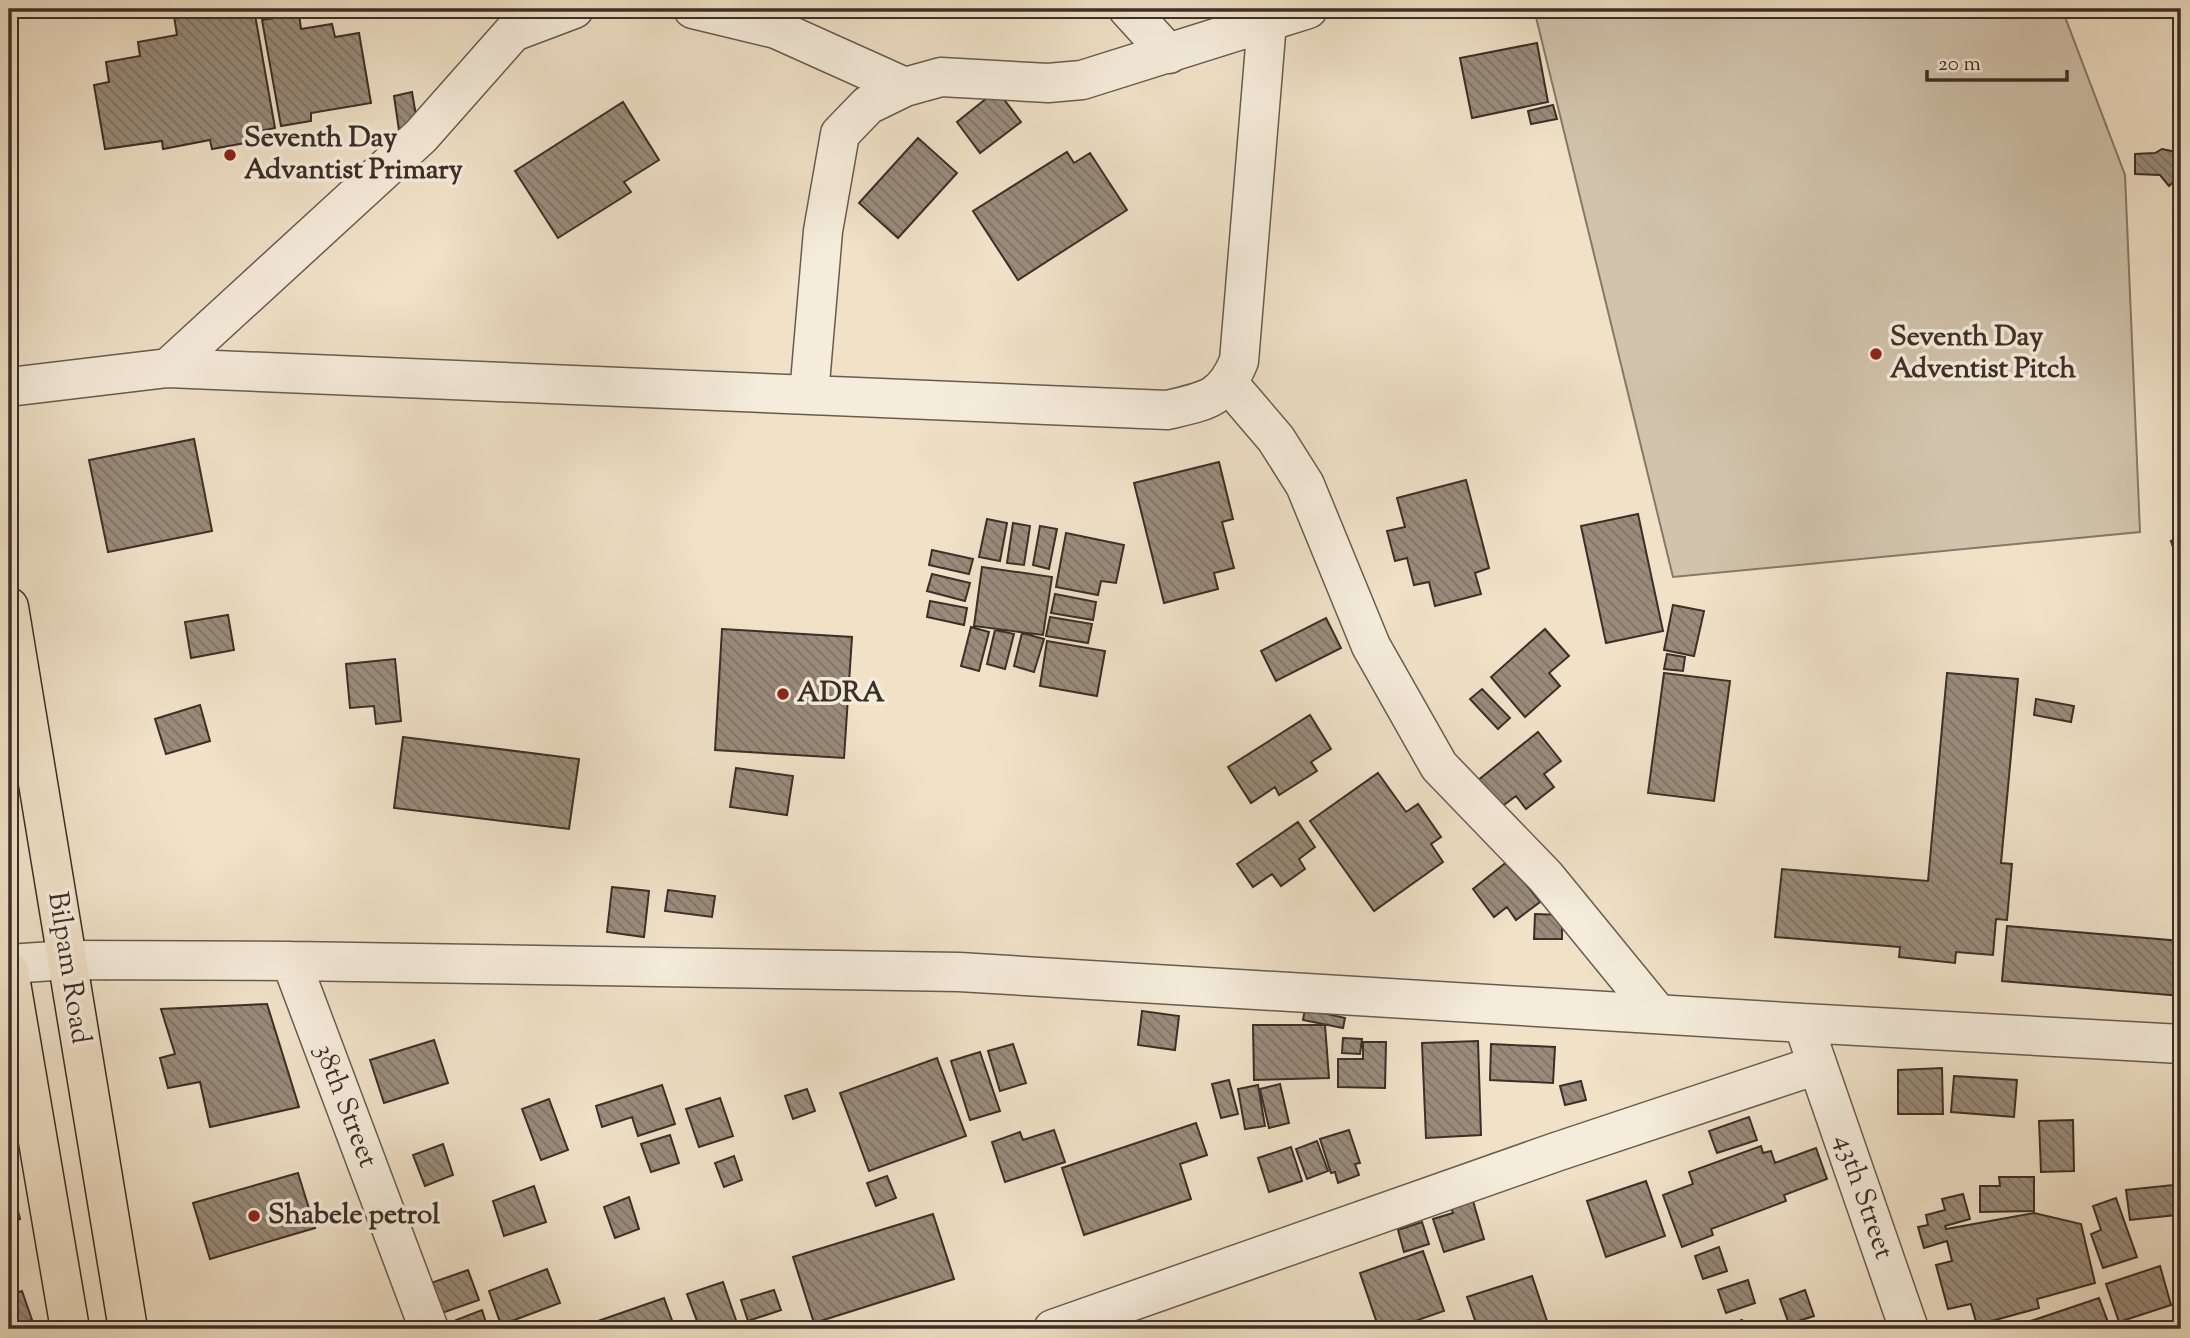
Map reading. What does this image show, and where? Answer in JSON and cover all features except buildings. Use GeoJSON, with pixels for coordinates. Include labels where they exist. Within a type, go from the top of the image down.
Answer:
{"type":"FeatureCollection","features":[{"type":"Feature","properties":{"kind":"main road","name":"Bilpam Road"},"geometry":{"type":"LineString","coordinates":[[9,607],[128,1329]]}},
{"type":"Feature","properties":{"kind":"main road","name":"Bilpam Road"},"geometry":{"type":"LineString","coordinates":[[9,971],[70,1329]]}},
{"type":"Feature","properties":{"kind":"street"},"geometry":{"type":"LineString","coordinates":[[168,368],[421,136],[513,32],[574,9]]}},
{"type":"Feature","properties":{"kind":"street"},"geometry":{"type":"LineString","coordinates":[[693,9],[776,29],[905,87]]}},
{"type":"Feature","properties":{"kind":"street"},"geometry":{"type":"LineString","coordinates":[[1128,9],[1169,54]]}},
{"type":"Feature","properties":{"kind":"street"},"geometry":{"type":"LineString","coordinates":[[809,395],[823,231],[840,134],[867,105],[905,87],[941,77],[1048,83],[1083,80],[1308,9]]}},
{"type":"Feature","properties":{"kind":"street"},"geometry":{"type":"LineString","coordinates":[[9,387],[168,368],[1167,411],[1206,400],[1229,384],[1239,361],[1267,22]]}},
{"type":"Feature","properties":{"kind":"street"},"geometry":{"type":"LineString","coordinates":[[1229,384],[1276,439],[1306,485],[1371,646],[1439,766],[1546,877],[1658,1014]]}},
{"type":"Feature","properties":{"kind":"street"},"geometry":{"type":"LineString","coordinates":[[9,964],[66,960],[290,961],[959,972],[2181,1044]]}},
{"type":"Feature","properties":{"kind":"street","name":"38th Street"},"geometry":{"type":"LineString","coordinates":[[290,961],[429,1329]]}},
{"type":"Feature","properties":{"kind":"street","name":"43th Street"},"geometry":{"type":"LineString","coordinates":[[1802,1023],[1909,1329]]}},
{"type":"Feature","properties":{"kind":"street"},"geometry":{"type":"LineString","coordinates":[[1053,1329],[1556,1152],[1817,1065]]}},
{"type":"Feature","properties":{"kind":"shaded area","name":"Seventh Day Adventist Pitch"},"geometry":{"type":"Polygon","coordinates":[[[1534,9],[2062,9],[2125,175],[2140,532],[1673,577],[1534,9]]]}},
{"type":"Feature","properties":{"kind":"place","name":"Seventh Day Advantist Primary"},"geometry":{"type":"Point","coordinates":[230,155]}},
{"type":"Feature","properties":{"kind":"place","name":"Seventh Day Adventist Pitch"},"geometry":{"type":"Point","coordinates":[1876,354]}},
{"type":"Feature","properties":{"kind":"place","name":"ADRA"},"geometry":{"type":"Point","coordinates":[783,694]}},
{"type":"Feature","properties":{"kind":"place","name":"Shabele petrol"},"geometry":{"type":"Point","coordinates":[254,1216]}}]}
